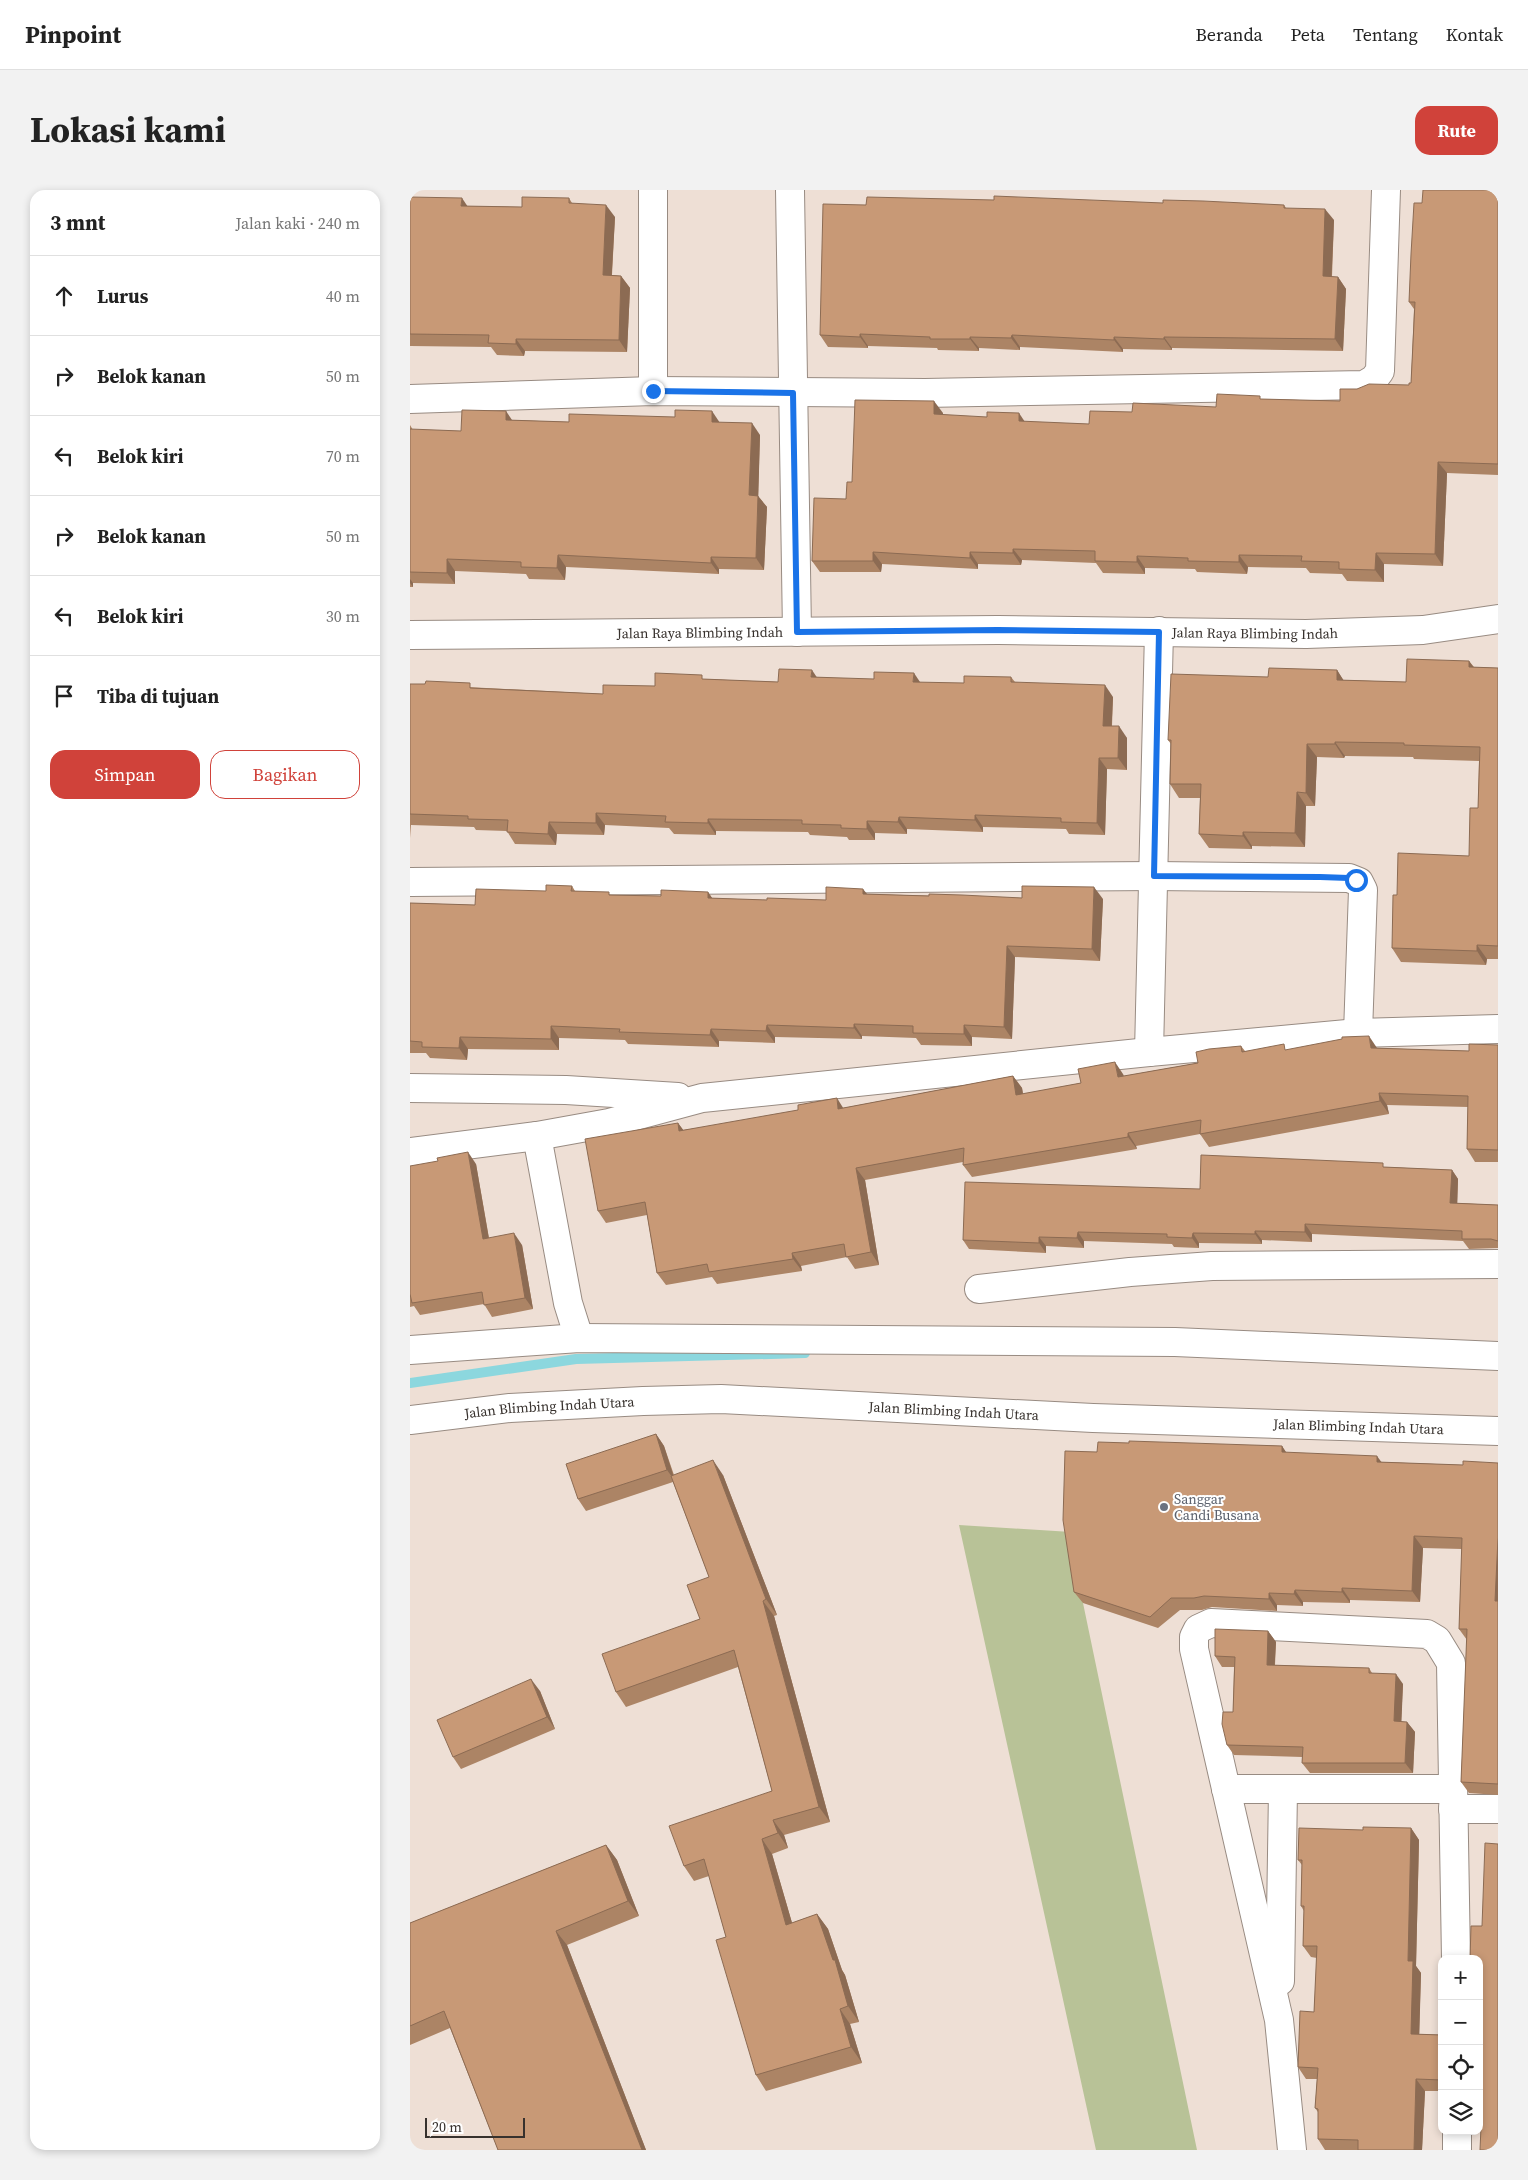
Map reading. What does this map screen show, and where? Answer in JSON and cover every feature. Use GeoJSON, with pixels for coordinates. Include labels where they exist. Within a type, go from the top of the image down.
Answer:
{"type":"FeatureCollection","features":[{"type":"Feature","properties":{"kind":"street"},"geometry":{"type":"LineString","coordinates":[[653,190],[653,391]]}},
{"type":"Feature","properties":{"kind":"street"},"geometry":{"type":"LineString","coordinates":[[790,190],[797,632]]}},
{"type":"Feature","properties":{"kind":"street"},"geometry":{"type":"LineString","coordinates":[[410,399],[653,391],[925,393],[1364,384],[1374,378],[1380,371],[1386,190]]}},
{"type":"Feature","properties":{"kind":"street","name":"Jalan Raya Blimbing Indah"},"geometry":{"type":"LineString","coordinates":[[410,635],[998,630],[1382,633],[1423,630],[1498,619]]}},
{"type":"Feature","properties":{"kind":"street"},"geometry":{"type":"LineString","coordinates":[[1149,1052],[1150,929],[1154,876],[1159,632]]}},
{"type":"Feature","properties":{"kind":"street"},"geometry":{"type":"LineString","coordinates":[[410,882],[1154,876],[1349,878],[1356,880],[1363,890],[1358,1033]]}},
{"type":"Feature","properties":{"kind":"street"},"geometry":{"type":"LineString","coordinates":[[410,1152],[537,1136],[609,1123],[702,1098],[1149,1052],[1358,1033],[1498,1029]]}},
{"type":"Feature","properties":{"kind":"street"},"geometry":{"type":"LineString","coordinates":[[410,1088],[566,1090],[702,1098]]}},
{"type":"Feature","properties":{"kind":"street"},"geometry":{"type":"LineString","coordinates":[[537,1136],[568,1303],[579,1338]]}},
{"type":"Feature","properties":{"kind":"street"},"geometry":{"type":"LineString","coordinates":[[979,1289],[1130,1272],[1212,1266],[1498,1264]]}},
{"type":"Feature","properties":{"kind":"street"},"geometry":{"type":"LineString","coordinates":[[410,1350],[579,1338],[1175,1342],[1498,1356]]}},
{"type":"Feature","properties":{"kind":"street","name":"Jalan Blimbing Indah Utara"},"geometry":{"type":"LineString","coordinates":[[410,1420],[510,1408],[721,1399],[1093,1418],[1498,1431]]}},
{"type":"Feature","properties":{"kind":"street"},"geometry":{"type":"LineString","coordinates":[[1279,2020],[1193,1642],[1198,1628],[1211,1623],[1427,1634],[1437,1640],[1451,1663],[1456,1955]]}},
{"type":"Feature","properties":{"kind":"street"},"geometry":{"type":"LineString","coordinates":[[1226,1789],[1283,1790],[1453,1799],[1498,1809]]}},
{"type":"Feature","properties":{"kind":"street"},"geometry":{"type":"LineString","coordinates":[[1283,1790],[1279,2020],[1292,2150]]}},
{"type":"Feature","properties":{"kind":"street"},"geometry":{"type":"LineString","coordinates":[[1457,2135],[1457,2150]]}},
{"type":"Feature","properties":{"kind":"green space"},"geometry":{"type":"Polygon","coordinates":[[[959,1525],[1071,1532],[1083,1603],[1197,2150],[1096,2150],[959,1525]]]}},
{"type":"Feature","properties":{"kind":"building"},"geometry":{"type":"Polygon","coordinates":[[[1423,190],[1498,190],[1498,464],[1438,462],[1435,554],[1376,553],[1375,570],[1339,569],[1339,562],[1301,561],[1302,556],[1239,555],[1239,562],[1188,561],[1188,558],[1137,556],[1137,562],[1095,561],[1095,551],[1013,549],[1013,553],[970,552],[970,558],[873,552],[873,561],[812,561],[814,498],[846,499],[847,482],[852,482],[855,400],[934,401],[934,414],[987,417],[987,412],[1019,413],[1019,421],[1089,424],[1090,411],[1132,412],[1133,403],[1216,407],[1217,394],[1260,396],[1260,399],[1340,401],[1340,389],[1357,389],[1369,384],[1409,385],[1411,383],[1415,302],[1409,302],[1414,203],[1422,203],[1423,190]]]}},
{"type":"Feature","properties":{"kind":"building"},"geometry":{"type":"Polygon","coordinates":[[[994,196],[1163,203],[1163,200],[1203,201],[1284,205],[1284,208],[1325,209],[1323,276],[1338,277],[1335,339],[1164,337],[1164,339],[1114,337],[1114,340],[1012,335],[1011,338],[970,337],[970,339],[930,339],[930,337],[860,334],[860,337],[820,335],[823,204],[866,205],[867,197],[994,200],[994,196]]]}},
{"type":"Feature","properties":{"kind":"building"},"geometry":{"type":"Polygon","coordinates":[[[410,197],[462,198],[461,206],[522,207],[522,197],[569,198],[569,203],[606,205],[603,275],[621,276],[619,340],[516,339],[516,344],[488,343],[489,335],[410,334],[410,197]]]}},
{"type":"Feature","properties":{"kind":"building"},"geometry":{"type":"Polygon","coordinates":[[[462,410],[506,411],[506,420],[569,422],[569,414],[675,417],[675,410],[712,411],[712,422],[752,423],[749,495],[758,496],[756,558],[711,557],[711,563],[558,555],[557,568],[521,567],[521,562],[447,559],[447,573],[410,572],[410,429],[461,431],[462,410]]]}},
{"type":"Feature","properties":{"kind":"building"},"geometry":{"type":"Polygon","coordinates":[[[1407,659],[1469,661],[1469,667],[1498,668],[1498,946],[1477,945],[1477,951],[1392,948],[1393,895],[1397,895],[1398,853],[1469,856],[1470,808],[1478,808],[1480,747],[1404,745],[1404,743],[1335,742],[1335,744],[1307,744],[1306,793],[1297,792],[1295,833],[1243,832],[1243,836],[1199,834],[1201,784],[1170,784],[1171,740],[1168,740],[1171,674],[1268,677],[1269,668],[1337,670],[1337,680],[1406,682],[1407,659]]]}},
{"type":"Feature","properties":{"kind":"building"},"geometry":{"type":"Polygon","coordinates":[[[779,669],[812,670],[811,677],[874,679],[874,672],[914,673],[913,682],[964,683],[964,676],[1011,677],[1011,682],[1105,685],[1103,726],[1119,726],[1118,758],[1099,758],[1097,823],[1061,822],[1061,818],[975,815],[975,820],[899,817],[898,822],[867,821],[867,829],[841,828],[841,825],[802,824],[802,820],[708,819],[708,823],[665,822],[666,816],[596,813],[596,823],[549,822],[548,834],[507,832],[508,820],[468,819],[468,816],[410,814],[410,684],[425,684],[426,681],[470,683],[470,688],[603,694],[603,685],[655,686],[655,673],[702,675],[702,679],[778,682],[779,669]]]}},
{"type":"Feature","properties":{"kind":"building"},"geometry":{"type":"Polygon","coordinates":[[[546,885],[572,886],[571,891],[609,892],[609,895],[661,896],[661,890],[708,892],[708,898],[767,900],[767,898],[826,900],[826,887],[863,889],[863,894],[929,896],[929,894],[1022,898],[1022,886],[1094,887],[1092,949],[1007,946],[1004,1027],[964,1025],[964,1034],[913,1033],[913,1026],[854,1024],[854,1028],[767,1025],[766,1031],[711,1029],[710,1035],[619,1032],[620,1029],[551,1026],[551,1039],[460,1037],[459,1048],[422,1047],[422,1042],[410,1041],[410,903],[475,905],[476,889],[546,891],[546,885]]]}},
{"type":"Feature","properties":{"kind":"building"},"geometry":{"type":"Polygon","coordinates":[[[1369,1036],[1371,1048],[1469,1051],[1469,1044],[1498,1045],[1498,1150],[1467,1149],[1468,1096],[1379,1093],[1380,1101],[1200,1134],[1201,1120],[1128,1133],[1128,1137],[963,1165],[964,1148],[856,1168],[871,1252],[846,1257],[844,1244],[792,1253],[793,1259],[709,1272],[707,1264],[657,1273],[645,1202],[598,1211],[585,1139],[678,1123],[679,1131],[798,1110],[798,1105],[837,1098],[838,1109],[1013,1076],[1016,1095],[1081,1083],[1078,1069],[1115,1062],[1118,1077],[1198,1063],[1196,1052],[1209,1049],[1241,1046],[1242,1052],[1284,1044],[1285,1050],[1342,1039],[1342,1037],[1369,1036]]]}},
{"type":"Feature","properties":{"kind":"building"},"geometry":{"type":"Polygon","coordinates":[[[468,1152],[483,1239],[514,1233],[525,1298],[484,1305],[482,1292],[412,1303],[410,1294],[410,1166],[438,1161],[437,1158],[468,1152]]]}},
{"type":"Feature","properties":{"kind":"building"},"geometry":{"type":"Polygon","coordinates":[[[1201,1155],[1383,1163],[1383,1167],[1452,1170],[1450,1203],[1498,1205],[1498,1241],[1491,1239],[1462,1239],[1462,1231],[1305,1224],[1305,1232],[1255,1231],[1255,1234],[1193,1233],[1192,1238],[1167,1237],[1167,1234],[1078,1232],[1077,1238],[1039,1237],[1039,1243],[963,1240],[965,1182],[1200,1189],[1201,1155]]]}},
{"type":"Feature","properties":{"kind":"building"},"geometry":{"type":"Polygon","coordinates":[[[656,1434],[667,1470],[578,1499],[566,1464],[656,1434]]]}},
{"type":"Feature","properties":{"kind":"building"},"geometry":{"type":"Polygon","coordinates":[[[1129,1441],[1282,1446],[1282,1452],[1377,1456],[1377,1462],[1463,1465],[1463,1461],[1498,1463],[1498,1538],[1495,1601],[1498,1601],[1498,1784],[1461,1782],[1467,1629],[1459,1629],[1462,1538],[1414,1536],[1412,1591],[1342,1588],[1342,1592],[1295,1590],[1294,1594],[1269,1593],[1269,1599],[1204,1596],[1171,1598],[1150,1617],[1074,1592],[1063,1520],[1065,1451],[1097,1452],[1098,1442],[1129,1443],[1129,1441]]]}},
{"type":"Feature","properties":{"kind":"building"},"geometry":{"type":"Polygon","coordinates":[[[713,1460],[766,1599],[763,1601],[819,1807],[773,1820],[778,1833],[762,1839],[786,1925],[817,1914],[833,1960],[835,1960],[848,2006],[840,2009],[851,2047],[756,2075],[716,1940],[726,1937],[704,1859],[684,1866],[669,1826],[772,1791],[734,1650],[616,1692],[602,1654],[700,1619],[687,1585],[709,1577],[671,1476],[713,1460]]]}},
{"type":"Feature","properties":{"kind":"building"},"geometry":{"type":"Polygon","coordinates":[[[1215,1629],[1268,1631],[1267,1665],[1369,1668],[1369,1673],[1396,1674],[1394,1721],[1407,1722],[1405,1763],[1302,1763],[1303,1747],[1227,1745],[1222,1724],[1223,1712],[1233,1712],[1235,1657],[1215,1656],[1215,1629]]]}},
{"type":"Feature","properties":{"kind":"building"},"geometry":{"type":"Polygon","coordinates":[[[531,1679],[547,1717],[453,1757],[437,1720],[531,1679]]]}},
{"type":"Feature","properties":{"kind":"building"},"geometry":{"type":"Polygon","coordinates":[[[1363,1827],[1411,1828],[1408,1961],[1413,1961],[1411,2034],[1438,2035],[1438,2080],[1416,2079],[1414,2150],[1358,2150],[1358,2140],[1318,2139],[1318,2109],[1315,2108],[1318,2068],[1298,2067],[1300,2011],[1314,2012],[1317,1946],[1303,1946],[1304,1906],[1301,1906],[1302,1860],[1298,1860],[1299,1828],[1363,1830],[1363,1827]]]}},
{"type":"Feature","properties":{"kind":"building"},"geometry":{"type":"Polygon","coordinates":[[[1485,1843],[1498,1844],[1498,2150],[1480,2150],[1481,2135],[1483,2135],[1483,1955],[1470,1955],[1471,1926],[1482,1926],[1485,1843]]]}},
{"type":"Feature","properties":{"kind":"building"},"geometry":{"type":"Polygon","coordinates":[[[606,1845],[628,1901],[556,1931],[642,2150],[498,2150],[444,2011],[410,2026],[410,1923],[606,1845]]]}},
{"type":"Feature","properties":{"kind":"waterway"},"geometry":{"type":"LineString","coordinates":[[410,1383],[576,1359],[805,1353]]}},
{"type":"Feature","properties":{"kind":"place","name":"Sanggar Candi Busana"},"geometry":{"type":"Point","coordinates":[1164,1507]}},
{"type":"Feature","properties":{"kind":"route"},"geometry":{"type":"LineString","coordinates":[[653,391],[793,393],[797,632],[998,630],[1159,632],[1154,876],[1320,877],[1356,880]]}}]}
